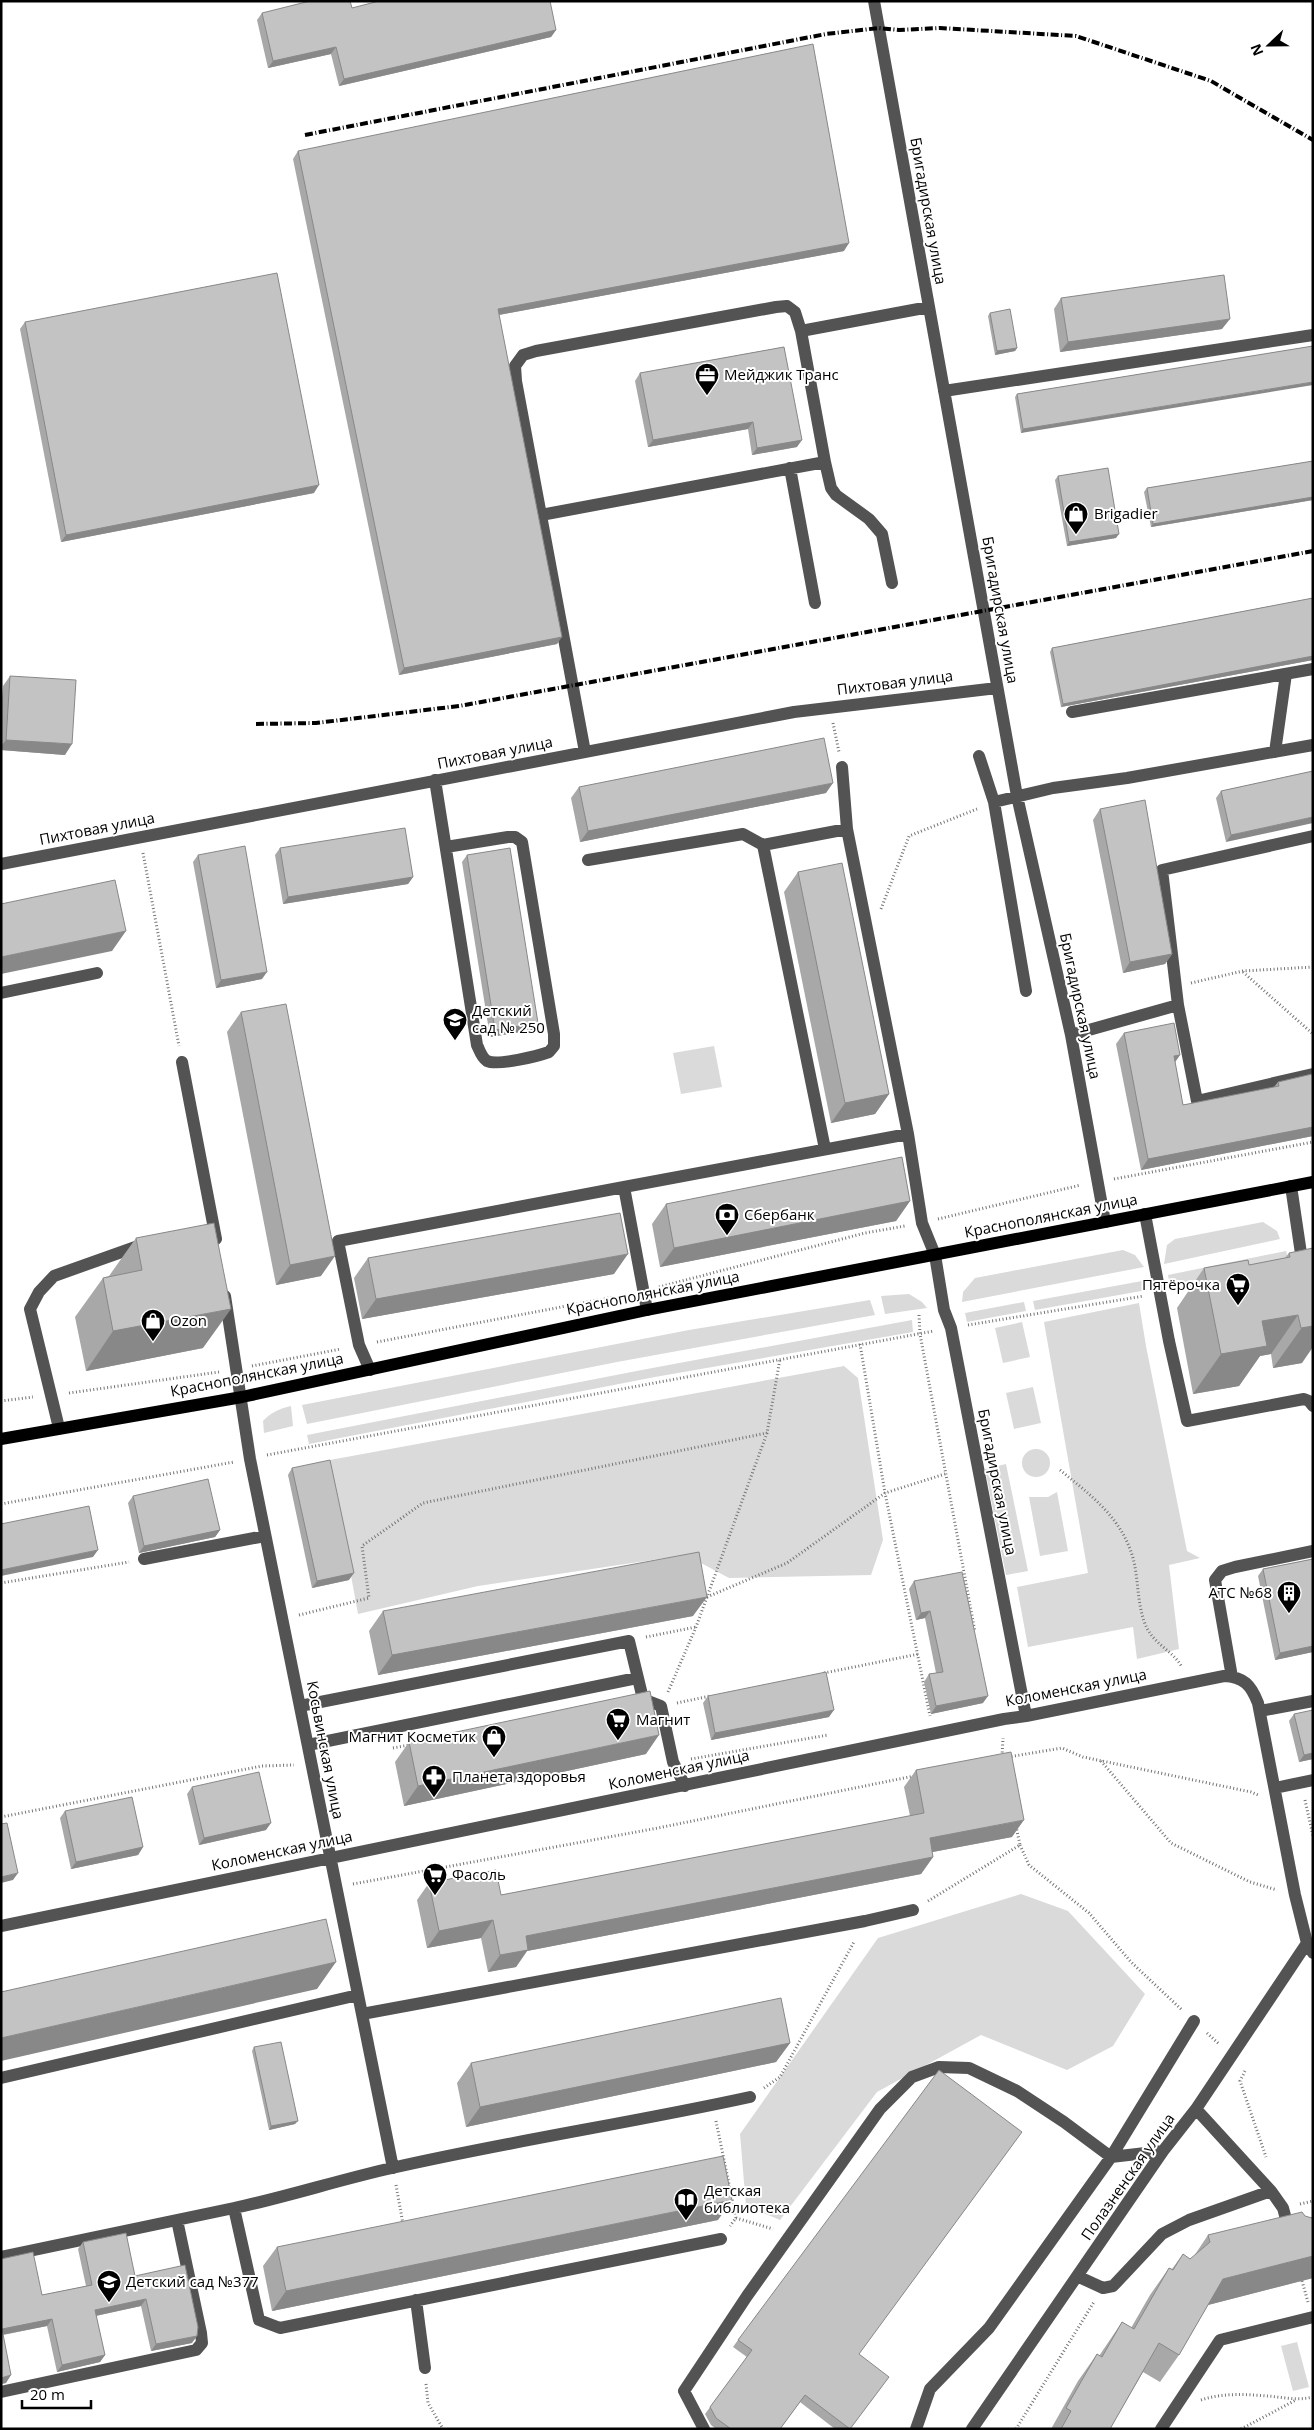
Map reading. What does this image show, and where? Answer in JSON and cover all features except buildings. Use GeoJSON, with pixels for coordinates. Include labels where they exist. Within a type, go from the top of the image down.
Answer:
{"type":"FeatureCollection","features":[{"type":"Feature","properties":{"kind":"main road","name":"Краснополянская улица"},"geometry":{"type":"LineString","coordinates":[[1,1439],[242,1397],[647,1310],[1313,1182]]}},
{"type":"Feature","properties":{"kind":"street","name":"Бригадирская улица"},"geometry":{"type":"LineString","coordinates":[[874,1],[1017,796],[1071,1035],[1105,1222]]}},
{"type":"Feature","properties":{"kind":"street"},"geometry":{"type":"LineString","coordinates":[[585,752],[516,381],[515,366],[524,355],[546,349],[776,306],[787,306],[796,312],[801,331],[831,488],[836,495],[870,519],[882,534],[892,583]]}},
{"type":"Feature","properties":{"kind":"street"},"geometry":{"type":"LineString","coordinates":[[801,331],[929,307]]}},
{"type":"Feature","properties":{"kind":"street"},"geometry":{"type":"LineString","coordinates":[[944,391],[1313,335]]}},
{"type":"Feature","properties":{"kind":"street"},"geometry":{"type":"LineString","coordinates":[[541,514],[826,462]]}},
{"type":"Feature","properties":{"kind":"street"},"geometry":{"type":"LineString","coordinates":[[790,468],[815,603]]}},
{"type":"Feature","properties":{"kind":"street"},"geometry":{"type":"LineString","coordinates":[[1072,712],[1313,670]]}},
{"type":"Feature","properties":{"kind":"street"},"geometry":{"type":"LineString","coordinates":[[1275,752],[1286,674]]}},
{"type":"Feature","properties":{"kind":"street","name":"Пихтовая улица"},"geometry":{"type":"LineString","coordinates":[[1,864],[794,712],[997,688]]}},
{"type":"Feature","properties":{"kind":"street"},"geometry":{"type":"LineString","coordinates":[[994,802],[1017,796],[1313,745]]}},
{"type":"Feature","properties":{"kind":"street"},"geometry":{"type":"LineString","coordinates":[[979,756],[994,802],[1026,991]]}},
{"type":"Feature","properties":{"kind":"street","name":"Бригадирская улица"},"geometry":{"type":"LineString","coordinates":[[842,767],[847,829],[908,1134],[922,1223],[935,1255],[944,1310],[951,1328],[1026,1716]]}},
{"type":"Feature","properties":{"kind":"street"},"geometry":{"type":"LineString","coordinates":[[435,780],[477,1045],[482,1056],[489,1062],[549,1052],[554,1046],[554,1034],[522,842],[515,837],[508,837],[446,847]]}},
{"type":"Feature","properties":{"kind":"street"},"geometry":{"type":"LineString","coordinates":[[588,860],[743,834],[763,845],[847,829]]}},
{"type":"Feature","properties":{"kind":"street"},"geometry":{"type":"LineString","coordinates":[[1313,836],[1162,870],[1178,1005],[1197,1100],[1313,1074]]}},
{"type":"Feature","properties":{"kind":"street"},"geometry":{"type":"LineString","coordinates":[[763,845],[825,1149]]}},
{"type":"Feature","properties":{"kind":"street"},"geometry":{"type":"LineString","coordinates":[[1,993],[97,972]]}},
{"type":"Feature","properties":{"kind":"street"},"geometry":{"type":"LineString","coordinates":[[1071,1035],[1178,1005]]}},
{"type":"Feature","properties":{"kind":"street"},"geometry":{"type":"LineString","coordinates":[[182,1062],[210,1231],[218,1248]]}},
{"type":"Feature","properties":{"kind":"street"},"geometry":{"type":"LineString","coordinates":[[370,1370],[359,1345],[338,1241],[908,1134]]}},
{"type":"Feature","properties":{"kind":"street"},"geometry":{"type":"LineString","coordinates":[[1291,1186],[1305,1278]]}},
{"type":"Feature","properties":{"kind":"street"},"geometry":{"type":"LineString","coordinates":[[624,1187],[647,1310]]}},
{"type":"Feature","properties":{"kind":"street"},"geometry":{"type":"LineString","coordinates":[[1145,1214],[1169,1341],[1188,1422],[1304,1399],[1313,1406]]}},
{"type":"Feature","properties":{"kind":"street"},"geometry":{"type":"LineString","coordinates":[[59,1428],[30,1309],[39,1292],[54,1276],[157,1241]]}},
{"type":"Feature","properties":{"kind":"street","name":"Косьвинская улица"},"geometry":{"type":"LineString","coordinates":[[223,1286],[242,1397],[250,1459],[393,2168]]}},
{"type":"Feature","properties":{"kind":"street"},"geometry":{"type":"LineString","coordinates":[[144,1559],[265,1536]]}},
{"type":"Feature","properties":{"kind":"street"},"geometry":{"type":"LineString","coordinates":[[1310,1948],[1295,1896],[1277,1805],[1272,1766],[1260,1711],[1252,1688],[1241,1678],[1232,1677],[1215,1580],[1222,1571],[1235,1567],[1313,1552]]}},
{"type":"Feature","properties":{"kind":"street"},"geometry":{"type":"LineString","coordinates":[[300,1706],[629,1641],[643,1699],[661,1706],[673,1762],[685,1786]]}},
{"type":"Feature","properties":{"kind":"street","name":"Коломенская улица"},"geometry":{"type":"LineString","coordinates":[[1,1926],[1004,1719],[1191,1682],[1232,1677]]}},
{"type":"Feature","properties":{"kind":"street"},"geometry":{"type":"LineString","coordinates":[[308,1745],[637,1678]]}},
{"type":"Feature","properties":{"kind":"street"},"geometry":{"type":"LineString","coordinates":[[1260,1711],[1313,1700]]}},
{"type":"Feature","properties":{"kind":"street"},"geometry":{"type":"LineString","coordinates":[[1275,1788],[1313,1780]]}},
{"type":"Feature","properties":{"kind":"street"},"geometry":{"type":"LineString","coordinates":[[362,2014],[865,1922],[913,1910]]}},
{"type":"Feature","properties":{"kind":"street","name":"Полазненская улица"},"geometry":{"type":"LineString","coordinates":[[972,2429],[1079,2277],[1163,2152],[1196,2110],[1231,2057],[1310,1948]]}},
{"type":"Feature","properties":{"kind":"street"},"geometry":{"type":"LineString","coordinates":[[1,2078],[358,1995]]}},
{"type":"Feature","properties":{"kind":"street"},"geometry":{"type":"LineString","coordinates":[[916,2429],[930,2389],[989,2328],[1111,2157],[1194,2021]]}},
{"type":"Feature","properties":{"kind":"street"},"geometry":{"type":"LineString","coordinates":[[704,2429],[684,2391],[791,2234],[880,2109],[912,2077],[939,2067],[969,2068],[1017,2091],[1064,2122],[1111,2157],[1163,2152]]}},
{"type":"Feature","properties":{"kind":"street"},"geometry":{"type":"LineString","coordinates":[[1,2257],[275,2200],[315,2186],[393,2168],[750,2097]]}},
{"type":"Feature","properties":{"kind":"street"},"geometry":{"type":"LineString","coordinates":[[1196,2110],[1270,2191],[1283,2208],[1291,2237]]}},
{"type":"Feature","properties":{"kind":"street"},"geometry":{"type":"LineString","coordinates":[[1079,2277],[1103,2288],[1113,2286],[1162,2234],[1189,2220],[1270,2191]]}},
{"type":"Feature","properties":{"kind":"street"},"geometry":{"type":"LineString","coordinates":[[234,2208],[259,2320],[280,2328],[721,2239]]}},
{"type":"Feature","properties":{"kind":"street"},"geometry":{"type":"LineString","coordinates":[[1,2392],[196,2350],[202,2343],[201,2333],[177,2220]]}},
{"type":"Feature","properties":{"kind":"street"},"geometry":{"type":"LineString","coordinates":[[416,2300],[425,2368]]}},
{"type":"Feature","properties":{"kind":"street"},"geometry":{"type":"LineString","coordinates":[[1161,2429],[1220,2340],[1313,2317]]}},
{"type":"Feature","properties":{"kind":"path"},"geometry":{"type":"LineString","coordinates":[[830,707],[842,767]]}},
{"type":"Feature","properties":{"kind":"path"},"geometry":{"type":"LineString","coordinates":[[869,939],[909,836],[994,802]]}},
{"type":"Feature","properties":{"kind":"path"},"geometry":{"type":"LineString","coordinates":[[140,837],[182,1062]]}},
{"type":"Feature","properties":{"kind":"path"},"geometry":{"type":"LineString","coordinates":[[1176,986],[1243,971],[1313,967]]}},
{"type":"Feature","properties":{"kind":"path"},"geometry":{"type":"LineString","coordinates":[[1243,971],[1313,1034]]}},
{"type":"Feature","properties":{"kind":"path"},"geometry":{"type":"LineString","coordinates":[[1,1401],[236,1370],[642,1291],[865,1233],[922,1223],[1097,1182],[1313,1142]]}},
{"type":"Feature","properties":{"kind":"path"},"geometry":{"type":"LineString","coordinates":[[919,1315],[920,1334],[976,1639]]}},
{"type":"Feature","properties":{"kind":"path"},"geometry":{"type":"LineString","coordinates":[[267,1456],[934,1331]]}},
{"type":"Feature","properties":{"kind":"path"},"geometry":{"type":"LineString","coordinates":[[860,1344],[885,1493],[919,1654],[930,1717]]}},
{"type":"Feature","properties":{"kind":"path"},"geometry":{"type":"LineString","coordinates":[[661,1706],[696,1627],[766,1433],[780,1359]]}},
{"type":"Feature","properties":{"kind":"path"},"geometry":{"type":"LineString","coordinates":[[282,1619],[369,1598],[362,1546],[423,1503],[766,1433]]}},
{"type":"Feature","properties":{"kind":"path"},"geometry":{"type":"LineString","coordinates":[[1,1504],[238,1461]]}},
{"type":"Feature","properties":{"kind":"path"},"geometry":{"type":"LineString","coordinates":[[1060,1470],[1107,1509],[1131,1549],[1144,1621],[1158,1644],[1177,1657],[1191,1682]]}},
{"type":"Feature","properties":{"kind":"path"},"geometry":{"type":"LineString","coordinates":[[707,1598],[787,1563],[885,1493],[945,1474]]}},
{"type":"Feature","properties":{"kind":"path"},"geometry":{"type":"LineString","coordinates":[[1,1583],[144,1559]]}},
{"type":"Feature","properties":{"kind":"path"},"geometry":{"type":"LineString","coordinates":[[629,1641],[696,1627]]}},
{"type":"Feature","properties":{"kind":"path"},"geometry":{"type":"LineString","coordinates":[[823,1674],[919,1654]]}},
{"type":"Feature","properties":{"kind":"path"},"geometry":{"type":"LineString","coordinates":[[661,1706],[718,1694]]}},
{"type":"Feature","properties":{"kind":"path"},"geometry":{"type":"LineString","coordinates":[[1004,1719],[1001,1758],[1062,1748],[1100,1760],[1251,1792],[1277,1805],[1313,1797]]}},
{"type":"Feature","properties":{"kind":"path"},"geometry":{"type":"LineString","coordinates":[[1100,1760],[1172,1843],[1250,1882],[1295,1896]]}},
{"type":"Feature","properties":{"kind":"path"},"geometry":{"type":"LineString","coordinates":[[336,1887],[658,1828],[916,1776]]}},
{"type":"Feature","properties":{"kind":"path"},"geometry":{"type":"LineString","coordinates":[[1305,1799],[1313,1836]]}},
{"type":"Feature","properties":{"kind":"path"},"geometry":{"type":"LineString","coordinates":[[1014,1816],[1020,1845],[1029,1865],[1089,1912],[1131,1962],[1231,2057],[1268,2162]]}},
{"type":"Feature","properties":{"kind":"path"},"geometry":{"type":"LineString","coordinates":[[913,1910],[1020,1845]]}},
{"type":"Feature","properties":{"kind":"path"},"geometry":{"type":"LineString","coordinates":[[750,2097],[780,2077],[865,1922]]}},
{"type":"Feature","properties":{"kind":"path"},"geometry":{"type":"LineString","coordinates":[[1240,2081],[1249,2063]]}},
{"type":"Feature","properties":{"kind":"path"},"geometry":{"type":"LineString","coordinates":[[713,2105],[736,2218],[721,2239]]}},
{"type":"Feature","properties":{"kind":"path"},"geometry":{"type":"LineString","coordinates":[[393,2168],[404,2229]]}},
{"type":"Feature","properties":{"kind":"path"},"geometry":{"type":"LineString","coordinates":[[736,2218],[791,2234]]}},
{"type":"Feature","properties":{"kind":"path"},"geometry":{"type":"LineString","coordinates":[[1016,2429],[1103,2288]]}},
{"type":"Feature","properties":{"kind":"path"},"geometry":{"type":"LineString","coordinates":[[1176,2405],[1196,2402],[1218,2395],[1299,2399],[1313,2397]]}},
{"type":"Feature","properties":{"kind":"path"},"geometry":{"type":"LineString","coordinates":[[1241,2429],[1299,2399]]}},
{"type":"Feature","properties":{"kind":"path"},"geometry":{"type":"LineString","coordinates":[[428,2403],[443,2429]]}},
{"type":"Feature","properties":{"kind":"shaded area"},"geometry":{"type":"Polygon","coordinates":[[[714,1046],[722,1087],[681,1094],[673,1053],[714,1046]]]}},
{"type":"Feature","properties":{"kind":"shaded area"},"geometry":{"type":"Polygon","coordinates":[[[1263,1222],[1277,1231],[1280,1239],[1164,1264],[1167,1245],[1175,1239],[1263,1222]]]}},
{"type":"Feature","properties":{"kind":"shaded area"},"geometry":{"type":"Polygon","coordinates":[[[1123,1250],[1135,1255],[1144,1267],[962,1302],[963,1292],[975,1278],[1123,1250]]]}},
{"type":"Feature","properties":{"kind":"shaded area"},"geometry":{"type":"Polygon","coordinates":[[[1286,1251],[1289,1261],[1170,1285],[1168,1275],[1286,1251]]]}},
{"type":"Feature","properties":{"kind":"shaded area"},"geometry":{"type":"Polygon","coordinates":[[[1142,1281],[1147,1290],[1035,1310],[1033,1301],[1142,1281]]]}},
{"type":"Feature","properties":{"kind":"shaded area"},"geometry":{"type":"Polygon","coordinates":[[[909,1294],[922,1302],[927,1308],[885,1314],[881,1296],[909,1294]]]}},
{"type":"Feature","properties":{"kind":"shaded area"},"geometry":{"type":"Polygon","coordinates":[[[870,1300],[875,1315],[617,1362],[307,1424],[302,1405],[689,1330],[870,1300]]]}},
{"type":"Feature","properties":{"kind":"shaded area"},"geometry":{"type":"Polygon","coordinates":[[[1024,1302],[1026,1311],[967,1322],[965,1313],[1024,1302]]]}},
{"type":"Feature","properties":{"kind":"shaded area"},"geometry":{"type":"Polygon","coordinates":[[[1139,1303],[1187,1551],[1200,1558],[1169,1565],[1179,1649],[1137,1659],[1133,1627],[1028,1647],[1017,1587],[1088,1573],[1044,1322],[1139,1303]]]}},
{"type":"Feature","properties":{"kind":"shaded area"},"geometry":{"type":"Polygon","coordinates":[[[912,1320],[913,1332],[655,1377],[309,1444],[307,1435],[647,1369],[912,1320]]]}},
{"type":"Feature","properties":{"kind":"shaded area"},"geometry":{"type":"Polygon","coordinates":[[[1022,1322],[1030,1357],[1003,1363],[995,1328],[1022,1322]]]}},
{"type":"Feature","properties":{"kind":"shaded area"},"geometry":{"type":"Polygon","coordinates":[[[844,1366],[858,1378],[883,1540],[871,1575],[729,1578],[686,1555],[478,1586],[358,1614],[330,1460],[844,1366]]]}},
{"type":"Feature","properties":{"kind":"shaded area"},"geometry":{"type":"Polygon","coordinates":[[[1033,1387],[1041,1423],[1014,1429],[1006,1393],[1033,1387]]]}},
{"type":"Feature","properties":{"kind":"shaded area"},"geometry":{"type":"Polygon","coordinates":[[[291,1406],[293,1426],[264,1433],[263,1421],[266,1418],[276,1411],[291,1406]]]}},
{"type":"Feature","properties":{"kind":"shaded area"},"geometry":{"type":"Polygon","coordinates":[[[1036,1449],[1046,1453],[1050,1463],[1046,1473],[1036,1477],[1026,1473],[1022,1463],[1026,1453],[1036,1449]]]}},
{"type":"Feature","properties":{"kind":"shaded area"},"geometry":{"type":"Polygon","coordinates":[[[1006,1464],[1028,1571],[1006,1575],[985,1469],[1006,1464]]]}},
{"type":"Feature","properties":{"kind":"shaded area"},"geometry":{"type":"Polygon","coordinates":[[[1057,1492],[1068,1551],[1040,1556],[1029,1497],[1048,1497],[1057,1492]]]}},
{"type":"Feature","properties":{"kind":"shaded area"},"geometry":{"type":"Polygon","coordinates":[[[1021,1894],[1068,1911],[1145,1994],[1113,2046],[1067,2070],[981,2035],[877,2092],[780,2220],[746,2206],[740,2134],[878,1938],[1021,1894]]]}},
{"type":"Feature","properties":{"kind":"shaded area"},"geometry":{"type":"Polygon","coordinates":[[[1297,2342],[1309,2387],[1293,2391],[1281,2346],[1297,2342]]]}},
{"type":"Feature","properties":{"kind":"railway"},"geometry":{"type":"LineString","coordinates":[[305,135],[826,34],[879,28],[899,30],[940,28],[1076,36],[1211,81],[1313,140]]}},
{"type":"Feature","properties":{"kind":"railway"},"geometry":{"type":"LineString","coordinates":[[256,724],[316,723],[459,706],[1313,551]]}},
{"type":"Feature","properties":{"kind":"place","name":"Мейджик Транс"},"geometry":{"type":"Point","coordinates":[707,396]}},
{"type":"Feature","properties":{"kind":"place","name":"Brigadier"},"geometry":{"type":"Point","coordinates":[1076,535]}},
{"type":"Feature","properties":{"kind":"place","name":"Детский сад № 250"},"geometry":{"type":"Point","coordinates":[455,1041]}},
{"type":"Feature","properties":{"kind":"place","name":"Сбербанк"},"geometry":{"type":"Point","coordinates":[727,1236]}},
{"type":"Feature","properties":{"kind":"place","name":"Пятёрочка"},"geometry":{"type":"Point","coordinates":[1238,1306]}},
{"type":"Feature","properties":{"kind":"place","name":"Ozon"},"geometry":{"type":"Point","coordinates":[153,1342]}},
{"type":"Feature","properties":{"kind":"place","name":"АТС №68"},"geometry":{"type":"Point","coordinates":[1289,1614]}},
{"type":"Feature","properties":{"kind":"place","name":"Магнит"},"geometry":{"type":"Point","coordinates":[618,1741]}},
{"type":"Feature","properties":{"kind":"place","name":"Магнит Косметик"},"geometry":{"type":"Point","coordinates":[494,1758]}},
{"type":"Feature","properties":{"kind":"place","name":"Планета здоровья"},"geometry":{"type":"Point","coordinates":[434,1798]}},
{"type":"Feature","properties":{"kind":"place","name":"Фасоль"},"geometry":{"type":"Point","coordinates":[435,1896]}},
{"type":"Feature","properties":{"kind":"place","name":"Детская библиотека"},"geometry":{"type":"Point","coordinates":[686,2221]}},
{"type":"Feature","properties":{"kind":"place","name":"Детский сад №377"},"geometry":{"type":"Point","coordinates":[109,2303]}}]}
